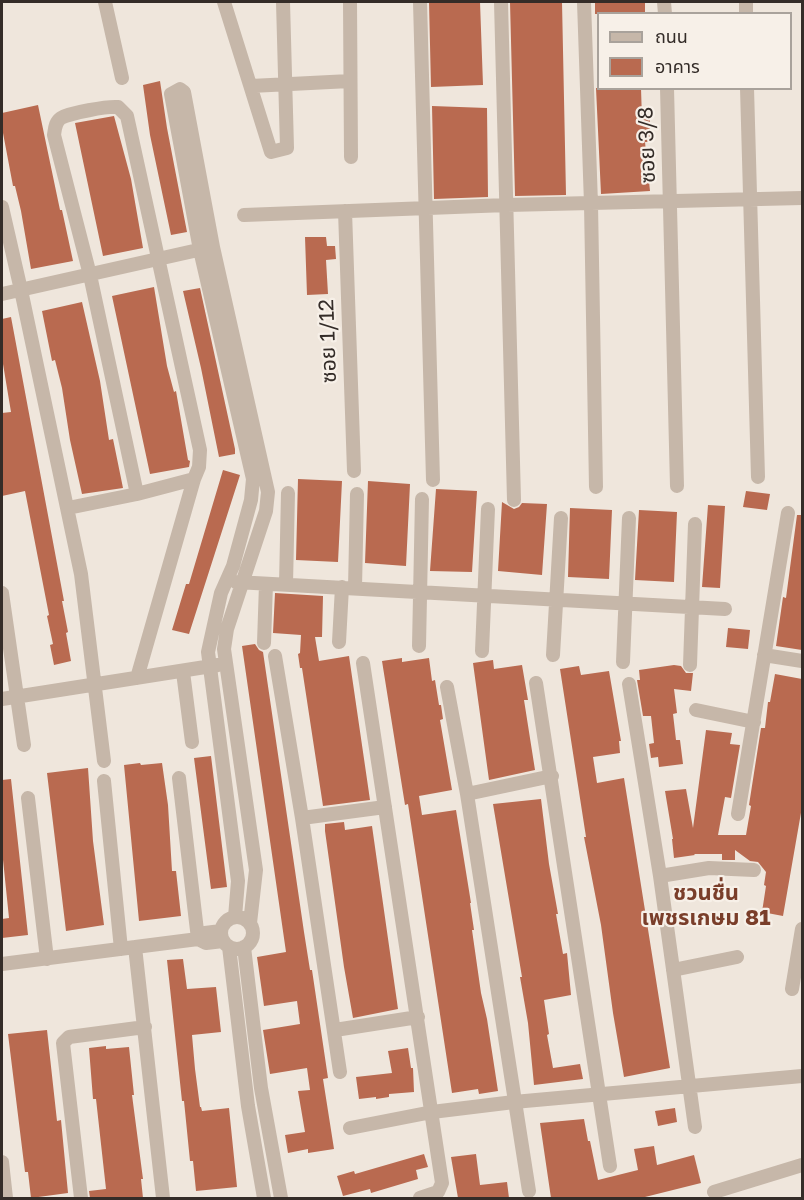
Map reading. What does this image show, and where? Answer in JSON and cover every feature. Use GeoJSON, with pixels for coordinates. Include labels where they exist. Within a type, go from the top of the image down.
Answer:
{"type":"FeatureCollection","features":[{"type":"Feature","properties":{"kind":"street"},"geometry":{"type":"LineString","coordinates":[[105,2],[122,78]]}},
{"type":"Feature","properties":{"kind":"street"},"geometry":{"type":"LineString","coordinates":[[224,2],[271,152],[287,148],[283,2]]}},
{"type":"Feature","properties":{"kind":"street"},"geometry":{"type":"LineString","coordinates":[[350,2],[351,157]]}},
{"type":"Feature","properties":{"kind":"street"},"geometry":{"type":"LineString","coordinates":[[420,2],[433,480]]}},
{"type":"Feature","properties":{"kind":"street"},"geometry":{"type":"LineString","coordinates":[[501,2],[514,500]]}},
{"type":"Feature","properties":{"kind":"street"},"geometry":{"type":"LineString","coordinates":[[584,2],[591,204],[596,487]]}},
{"type":"Feature","properties":{"kind":"street"},"geometry":{"type":"LineString","coordinates":[[251,86],[350,81]]}},
{"type":"Feature","properties":{"kind":"street"},"geometry":{"type":"LineString","coordinates":[[2,964],[198,939],[206,943],[224,940],[236,949],[244,947],[252,939],[250,923],[256,870],[224,649],[227,629],[266,511],[268,492],[206,248],[184,92],[180,89],[171,94],[206,248],[253,479],[251,500],[233,567],[221,593],[208,652],[238,880],[235,917]]}},
{"type":"Feature","properties":{"kind":"street","name":"ซอย 3/8"},"geometry":{"type":"LineString","coordinates":[[667,90],[677,486]]}},
{"type":"Feature","properties":{"kind":"street"},"geometry":{"type":"LineString","coordinates":[[747,90],[758,477]]}},
{"type":"Feature","properties":{"kind":"street"},"geometry":{"type":"LineString","coordinates":[[137,494],[90,275],[54,135],[56,123],[62,117],[109,106],[118,106],[127,116],[200,450],[199,467],[137,678]]}},
{"type":"Feature","properties":{"kind":"street"},"geometry":{"type":"LineString","coordinates":[[244,215],[507,205],[802,198]]}},
{"type":"Feature","properties":{"kind":"street"},"geometry":{"type":"LineString","coordinates":[[2,207],[81,574],[104,761]]}},
{"type":"Feature","properties":{"kind":"street","name":"ซอย 1/12"},"geometry":{"type":"LineString","coordinates":[[345,211],[354,471]]}},
{"type":"Feature","properties":{"kind":"street"},"geometry":{"type":"LineString","coordinates":[[2,294],[206,248]]}},
{"type":"Feature","properties":{"kind":"street"},"geometry":{"type":"LineString","coordinates":[[68,508],[137,494],[194,479]]}},
{"type":"Feature","properties":{"kind":"street"},"geometry":{"type":"LineString","coordinates":[[286,584],[288,493]]}},
{"type":"Feature","properties":{"kind":"street"},"geometry":{"type":"LineString","coordinates":[[339,642],[349,587],[357,494]]}},
{"type":"Feature","properties":{"kind":"street"},"geometry":{"type":"LineString","coordinates":[[419,646],[422,499]]}},
{"type":"Feature","properties":{"kind":"street"},"geometry":{"type":"LineString","coordinates":[[482,651],[488,510]]}},
{"type":"Feature","properties":{"kind":"street"},"geometry":{"type":"LineString","coordinates":[[738,814],[788,513]]}},
{"type":"Feature","properties":{"kind":"street"},"geometry":{"type":"LineString","coordinates":[[553,655],[561,518]]}},
{"type":"Feature","properties":{"kind":"street"},"geometry":{"type":"LineString","coordinates":[[623,662],[629,518]]}},
{"type":"Feature","properties":{"kind":"street"},"geometry":{"type":"LineString","coordinates":[[690,665],[695,524]]}},
{"type":"Feature","properties":{"kind":"street"},"geometry":{"type":"LineString","coordinates":[[226,580],[243,583],[725,609]]}},
{"type":"Feature","properties":{"kind":"street"},"geometry":{"type":"LineString","coordinates":[[264,643],[266,584]]}},
{"type":"Feature","properties":{"kind":"street"},"geometry":{"type":"LineString","coordinates":[[2,592],[24,745]]}},
{"type":"Feature","properties":{"kind":"street"},"geometry":{"type":"LineString","coordinates":[[275,656],[303,818],[340,1072]]}},
{"type":"Feature","properties":{"kind":"street"},"geometry":{"type":"LineString","coordinates":[[764,656],[802,661]]}},
{"type":"Feature","properties":{"kind":"street"},"geometry":{"type":"LineString","coordinates":[[363,663],[442,1183],[438,1192],[420,1198]]}},
{"type":"Feature","properties":{"kind":"street"},"geometry":{"type":"LineString","coordinates":[[2,699],[226,664]]}},
{"type":"Feature","properties":{"kind":"street"},"geometry":{"type":"LineString","coordinates":[[183,672],[192,742]]}},
{"type":"Feature","properties":{"kind":"street"},"geometry":{"type":"LineString","coordinates":[[536,683],[610,1166]]}},
{"type":"Feature","properties":{"kind":"street"},"geometry":{"type":"LineString","coordinates":[[629,684],[660,876],[695,1127]]}},
{"type":"Feature","properties":{"kind":"street"},"geometry":{"type":"LineString","coordinates":[[447,687],[468,794],[529,1191]]}},
{"type":"Feature","properties":{"kind":"street"},"geometry":{"type":"LineString","coordinates":[[696,710],[754,722]]}},
{"type":"Feature","properties":{"kind":"street"},"geometry":{"type":"LineString","coordinates":[[468,794],[552,777]]}},
{"type":"Feature","properties":{"kind":"street"},"geometry":{"type":"LineString","coordinates":[[179,778],[198,939]]}},
{"type":"Feature","properties":{"kind":"street"},"geometry":{"type":"LineString","coordinates":[[104,781],[121,949]]}},
{"type":"Feature","properties":{"kind":"street"},"geometry":{"type":"LineString","coordinates":[[28,798],[47,958]]}},
{"type":"Feature","properties":{"kind":"street"},"geometry":{"type":"LineString","coordinates":[[303,818],[385,807]]}},
{"type":"Feature","properties":{"kind":"street"},"geometry":{"type":"LineString","coordinates":[[660,876],[709,868],[754,870]]}},
{"type":"Feature","properties":{"kind":"street"},"geometry":{"type":"LineString","coordinates":[[250,923],[241,917],[225,921],[224,940],[263,1193],[278,1183]]}},
{"type":"Feature","properties":{"kind":"street"},"geometry":{"type":"LineString","coordinates":[[792,989],[802,929]]}},
{"type":"Feature","properties":{"kind":"street"},"geometry":{"type":"LineString","coordinates":[[135,947],[163,1198]]}},
{"type":"Feature","properties":{"kind":"street"},"geometry":{"type":"LineString","coordinates":[[244,947],[261,1088],[281,1198]]}},
{"type":"Feature","properties":{"kind":"street"},"geometry":{"type":"LineString","coordinates":[[674,970],[737,957]]}},
{"type":"Feature","properties":{"kind":"street"},"geometry":{"type":"LineString","coordinates":[[335,1030],[418,1017]]}},
{"type":"Feature","properties":{"kind":"street"},"geometry":{"type":"LineString","coordinates":[[81,1198],[63,1043],[69,1037],[145,1028]]}},
{"type":"Feature","properties":{"kind":"street"},"geometry":{"type":"LineString","coordinates":[[238,1030],[254,1028]]}},
{"type":"Feature","properties":{"kind":"street"},"geometry":{"type":"LineString","coordinates":[[350,1128],[432,1112],[514,1102],[802,1076]]}},
{"type":"Feature","properties":{"kind":"street"},"geometry":{"type":"LineString","coordinates":[[2,1162],[6,1198]]}},
{"type":"Feature","properties":{"kind":"street"},"geometry":{"type":"LineString","coordinates":[[714,1192],[802,1165]]}},
{"type":"Feature","properties":{"kind":"building"},"geometry":{"type":"Polygon","coordinates":[[[429,2],[480,2],[483,85],[431,87],[429,2]]]}},
{"type":"Feature","properties":{"kind":"building"},"geometry":{"type":"Polygon","coordinates":[[[510,2],[562,2],[566,195],[515,196],[510,2]]]}},
{"type":"Feature","properties":{"kind":"building"},"geometry":{"type":"Polygon","coordinates":[[[595,2],[645,2],[645,12],[597,12],[595,14],[595,2]]]}},
{"type":"Feature","properties":{"kind":"building"},"geometry":{"type":"Polygon","coordinates":[[[160,81],[187,232],[171,235],[150,135],[143,85],[160,81]]]}},
{"type":"Feature","properties":{"kind":"building"},"geometry":{"type":"Polygon","coordinates":[[[596,88],[597,90],[641,90],[642,119],[650,119],[650,142],[645,142],[650,191],[601,194],[596,88]]]}},
{"type":"Feature","properties":{"kind":"building"},"geometry":{"type":"Polygon","coordinates":[[[38,105],[73,261],[31,269],[21,211],[15,186],[13,186],[3,133],[2,113],[38,105]]]}},
{"type":"Feature","properties":{"kind":"building"},"geometry":{"type":"Polygon","coordinates":[[[432,106],[487,108],[488,197],[434,199],[432,106]]]}},
{"type":"Feature","properties":{"kind":"building"},"geometry":{"type":"Polygon","coordinates":[[[114,116],[131,179],[143,248],[103,256],[75,123],[114,116]]]}},
{"type":"Feature","properties":{"kind":"building"},"geometry":{"type":"Polygon","coordinates":[[[305,237],[326,237],[327,246],[335,246],[336,259],[326,260],[328,294],[307,295],[305,237]]]}},
{"type":"Feature","properties":{"kind":"building"},"geometry":{"type":"Polygon","coordinates":[[[154,287],[167,366],[174,392],[176,391],[190,461],[189,467],[150,474],[112,296],[154,287]]]}},
{"type":"Feature","properties":{"kind":"building"},"geometry":{"type":"Polygon","coordinates":[[[200,288],[235,449],[235,454],[219,457],[183,291],[200,288]]]}},
{"type":"Feature","properties":{"kind":"building"},"geometry":{"type":"Polygon","coordinates":[[[82,302],[100,381],[109,440],[113,439],[123,488],[82,494],[62,388],[55,360],[52,361],[42,311],[82,302]]]}},
{"type":"Feature","properties":{"kind":"building"},"geometry":{"type":"Polygon","coordinates":[[[11,317],[68,632],[66,633],[71,661],[54,665],[50,645],[53,644],[47,616],[49,615],[25,491],[2,496],[2,413],[11,412],[2,358],[2,319],[11,317]]]}},
{"type":"Feature","properties":{"kind":"building"},"geometry":{"type":"Polygon","coordinates":[[[223,470],[240,475],[189,634],[172,630],[186,584],[189,584],[223,470]]]}},
{"type":"Feature","properties":{"kind":"building"},"geometry":{"type":"Polygon","coordinates":[[[298,479],[342,481],[338,562],[296,560],[298,479]]]}},
{"type":"Feature","properties":{"kind":"building"},"geometry":{"type":"Polygon","coordinates":[[[368,481],[410,484],[406,566],[365,563],[368,481]]]}},
{"type":"Feature","properties":{"kind":"building"},"geometry":{"type":"Polygon","coordinates":[[[436,489],[477,491],[472,572],[430,571],[436,489]]]}},
{"type":"Feature","properties":{"kind":"building"},"geometry":{"type":"Polygon","coordinates":[[[746,491],[770,494],[767,510],[743,507],[746,491]]]}},
{"type":"Feature","properties":{"kind":"building"},"geometry":{"type":"Polygon","coordinates":[[[502,502],[514,509],[522,503],[547,504],[542,575],[498,571],[502,502]]]}},
{"type":"Feature","properties":{"kind":"building"},"geometry":{"type":"Polygon","coordinates":[[[708,505],[725,506],[720,588],[702,587],[708,505]]]}},
{"type":"Feature","properties":{"kind":"building"},"geometry":{"type":"Polygon","coordinates":[[[570,508],[612,510],[609,579],[568,577],[570,508]]]}},
{"type":"Feature","properties":{"kind":"building"},"geometry":{"type":"Polygon","coordinates":[[[639,510],[677,512],[674,582],[635,580],[639,510]]]}},
{"type":"Feature","properties":{"kind":"building"},"geometry":{"type":"Polygon","coordinates":[[[797,515],[802,515],[802,650],[776,646],[783,597],[786,598],[797,515]]]}},
{"type":"Feature","properties":{"kind":"building"},"geometry":{"type":"Polygon","coordinates":[[[275,593],[323,596],[322,637],[315,637],[319,661],[349,656],[370,800],[323,806],[298,654],[300,653],[301,635],[273,633],[275,593]]]}},
{"type":"Feature","properties":{"kind":"building"},"geometry":{"type":"Polygon","coordinates":[[[728,628],[750,630],[748,649],[726,647],[728,628]]]}},
{"type":"Feature","properties":{"kind":"building"},"geometry":{"type":"Polygon","coordinates":[[[255,644],[263,652],[328,1078],[323,1079],[334,1149],[308,1153],[308,1149],[288,1153],[285,1135],[305,1132],[298,1091],[310,1090],[307,1068],[270,1074],[263,1030],[300,1024],[297,1001],[264,1006],[257,957],[286,952],[242,646],[255,644]]]}},
{"type":"Feature","properties":{"kind":"building"},"geometry":{"type":"Polygon","coordinates":[[[402,658],[402,662],[429,658],[432,681],[435,680],[439,705],[441,705],[443,719],[440,720],[452,790],[419,796],[422,815],[456,810],[471,903],[474,930],[472,930],[481,993],[498,1091],[479,1094],[478,1089],[452,1093],[408,804],[405,805],[382,661],[402,658]]]}},
{"type":"Feature","properties":{"kind":"building"},"geometry":{"type":"Polygon","coordinates":[[[493,660],[494,669],[522,665],[528,700],[524,700],[535,770],[489,780],[473,663],[493,660]]]}},
{"type":"Feature","properties":{"kind":"building"},"geometry":{"type":"Polygon","coordinates":[[[579,666],[581,675],[609,671],[621,741],[619,741],[620,753],[593,757],[597,783],[624,778],[670,1068],[624,1077],[601,925],[584,837],[586,837],[560,669],[579,666]]]}},
{"type":"Feature","properties":{"kind":"building"},"geometry":{"type":"Polygon","coordinates":[[[681,666],[686,673],[693,673],[691,691],[674,689],[677,713],[673,714],[676,740],[680,740],[683,764],[659,767],[658,757],[651,758],[649,744],[654,743],[651,716],[643,716],[637,680],[640,680],[639,670],[681,666]]]}},
{"type":"Feature","properties":{"kind":"building"},"geometry":{"type":"Polygon","coordinates":[[[775,674],[802,679],[802,807],[783,916],[762,912],[766,872],[758,862],[750,861],[735,850],[735,860],[722,860],[722,854],[694,854],[674,858],[665,791],[686,789],[693,828],[706,730],[732,733],[730,744],[740,745],[731,798],[725,797],[718,835],[746,835],[761,728],[765,728],[775,674]]]}},
{"type":"Feature","properties":{"kind":"building"},"geometry":{"type":"Polygon","coordinates":[[[211,756],[227,887],[211,889],[194,758],[211,756]]]}},
{"type":"Feature","properties":{"kind":"building"},"geometry":{"type":"Polygon","coordinates":[[[140,763],[141,765],[162,763],[168,805],[172,871],[176,871],[181,916],[139,921],[124,765],[140,763]]]}},
{"type":"Feature","properties":{"kind":"building"},"geometry":{"type":"Polygon","coordinates":[[[88,768],[93,841],[104,925],[66,931],[47,773],[88,768]]]}},
{"type":"Feature","properties":{"kind":"building"},"geometry":{"type":"Polygon","coordinates":[[[11,779],[28,935],[2,938],[2,919],[9,918],[2,850],[2,780],[11,779]]]}},
{"type":"Feature","properties":{"kind":"building"},"geometry":{"type":"Polygon","coordinates":[[[541,799],[558,914],[556,914],[563,954],[567,953],[571,995],[544,1000],[549,1034],[547,1035],[553,1068],[580,1064],[583,1079],[534,1085],[528,1023],[520,977],[522,977],[493,804],[541,799]]]}},
{"type":"Feature","properties":{"kind":"building"},"geometry":{"type":"Polygon","coordinates":[[[344,822],[345,830],[372,826],[398,1009],[353,1018],[325,831],[325,824],[344,822]]]}},
{"type":"Feature","properties":{"kind":"building"},"geometry":{"type":"Polygon","coordinates":[[[183,959],[187,989],[216,987],[221,1032],[192,1035],[195,1069],[202,1111],[229,1108],[237,1187],[196,1191],[193,1161],[190,1161],[184,1101],[182,1101],[167,960],[183,959]]]}},
{"type":"Feature","properties":{"kind":"building"},"geometry":{"type":"Polygon","coordinates":[[[47,1030],[57,1121],[61,1120],[68,1193],[31,1198],[28,1172],[25,1172],[8,1034],[47,1030]]]}},
{"type":"Feature","properties":{"kind":"building"},"geometry":{"type":"Polygon","coordinates":[[[106,1046],[106,1049],[129,1047],[143,1198],[90,1198],[89,1191],[106,1189],[96,1099],[93,1099],[89,1048],[106,1046]]]}},
{"type":"Feature","properties":{"kind":"building"},"geometry":{"type":"Polygon","coordinates":[[[408,1048],[411,1068],[413,1068],[414,1092],[389,1094],[389,1097],[376,1099],[376,1097],[359,1099],[356,1077],[392,1073],[388,1051],[408,1048]]]}},
{"type":"Feature","properties":{"kind":"building"},"geometry":{"type":"Polygon","coordinates":[[[675,1108],[677,1122],[658,1126],[655,1111],[675,1108]]]}},
{"type":"Feature","properties":{"kind":"building"},"geometry":{"type":"Polygon","coordinates":[[[584,1119],[598,1180],[638,1170],[634,1149],[654,1146],[657,1165],[694,1155],[701,1183],[641,1198],[551,1198],[540,1123],[584,1119]]]}},
{"type":"Feature","properties":{"kind":"building"},"geometry":{"type":"Polygon","coordinates":[[[424,1154],[428,1167],[416,1170],[418,1179],[371,1193],[370,1189],[343,1196],[337,1176],[354,1171],[355,1174],[424,1154]]]}},
{"type":"Feature","properties":{"kind":"building"},"geometry":{"type":"Polygon","coordinates":[[[476,1154],[480,1185],[507,1182],[509,1198],[458,1198],[451,1157],[476,1154]]]}},
{"type":"Feature","properties":{"kind":"district","name":"ชวนชื่น เพชรเกษม 81"},"geometry":{"type":"Point","coordinates":[706,906]}}]}
